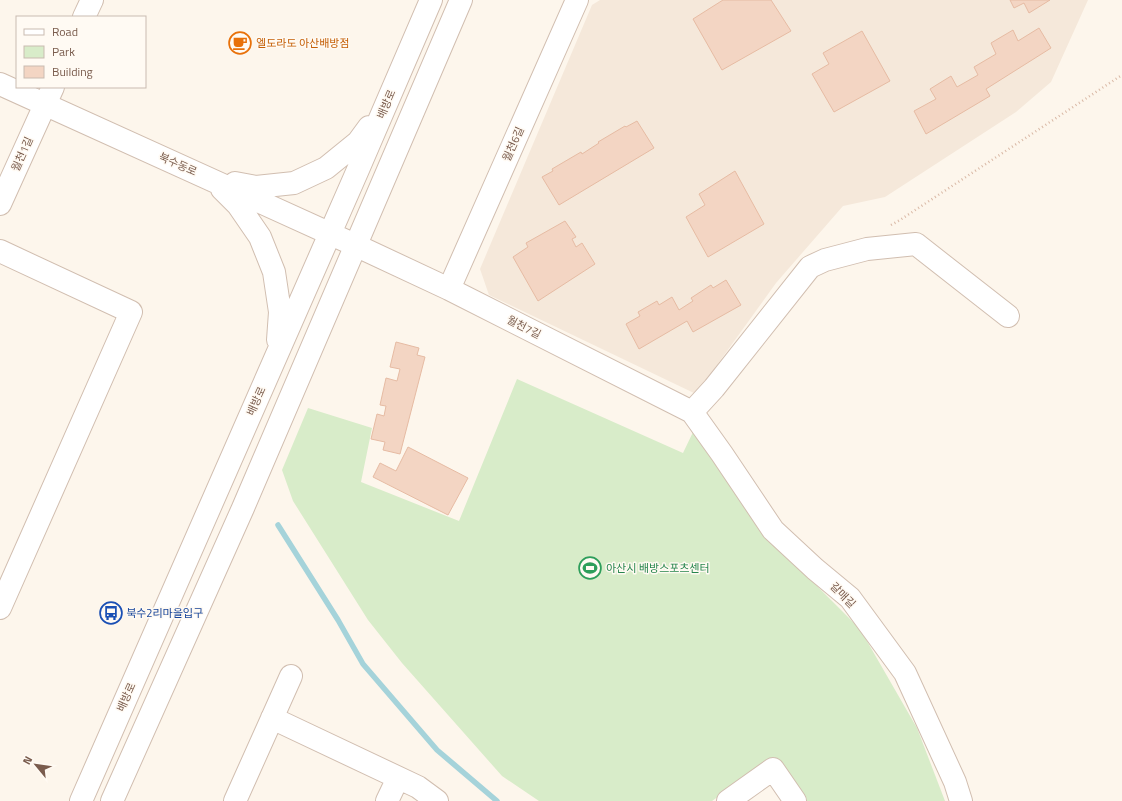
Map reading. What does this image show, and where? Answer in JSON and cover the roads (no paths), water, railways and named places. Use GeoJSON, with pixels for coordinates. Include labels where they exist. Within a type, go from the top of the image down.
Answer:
{"type":"FeatureCollection","features":[{"type":"Feature","properties":{"kind":"street"},"geometry":{"type":"LineString","coordinates":[[84,16],[92,0]]}},
{"type":"Feature","properties":{"kind":"street","name":"배방로"},"geometry":{"type":"LineString","coordinates":[[81,801],[431,0]]}},
{"type":"Feature","properties":{"kind":"street"},"geometry":{"type":"LineString","coordinates":[[112,801],[246,500],[461,0]]}},
{"type":"Feature","properties":{"kind":"street","name":"월천6길"},"geometry":{"type":"LineString","coordinates":[[450,289],[577,0]]}},
{"type":"Feature","properties":{"kind":"street","name":"북수동로"},"geometry":{"type":"LineString","coordinates":[[0,84],[16,88]]}},
{"type":"Feature","properties":{"kind":"street","name":"북수동로"},"geometry":{"type":"LineString","coordinates":[[16,88],[49,96],[210,179],[355,245]]}},
{"type":"Feature","properties":{"kind":"street","name":"월천1길"},"geometry":{"type":"LineString","coordinates":[[0,204],[49,96]]}},
{"type":"Feature","properties":{"kind":"street"},"geometry":{"type":"LineString","coordinates":[[210,179],[256,187],[294,183],[326,168],[358,142],[386,105]]}},
{"type":"Feature","properties":{"kind":"street"},"geometry":{"type":"LineString","coordinates":[[210,179],[238,205],[260,237],[274,272],[280,312],[277,354]]}},
{"type":"Feature","properties":{"kind":"street"},"geometry":{"type":"LineString","coordinates":[[692,412],[714,388],[810,267],[825,260],[867,249],[916,244],[1008,316]]}},
{"type":"Feature","properties":{"kind":"street","name":"월천7길"},"geometry":{"type":"LineString","coordinates":[[355,245],[450,289],[692,412]]}},
{"type":"Feature","properties":{"kind":"street"},"geometry":{"type":"LineString","coordinates":[[0,251],[131,312],[0,608]]}},
{"type":"Feature","properties":{"kind":"street","name":"갈매길"},"geometry":{"type":"LineString","coordinates":[[692,412],[773,530],[815,569],[850,598],[905,673],[955,782],[961,801]]}},
{"type":"Feature","properties":{"kind":"street"},"geometry":{"type":"LineString","coordinates":[[234,801],[291,676]]}},
{"type":"Feature","properties":{"kind":"street"},"geometry":{"type":"LineString","coordinates":[[272,718],[418,787],[437,801]]}},
{"type":"Feature","properties":{"kind":"street"},"geometry":{"type":"LineString","coordinates":[[728,801],[772,769],[796,801]]}},
{"type":"Feature","properties":{"kind":"street"},"geometry":{"type":"LineString","coordinates":[[387,801],[398,778]]}},
{"type":"Feature","properties":{"kind":"waterway"},"geometry":{"type":"LineString","coordinates":[[278,525],[338,620],[363,664],[437,750],[497,801]]}},
{"type":"Feature","properties":{"kind":"place","name":"엘도라도 아산배방점"},"geometry":{"type":"Point","coordinates":[240,43]}},
{"type":"Feature","properties":{"kind":"place","name":"아산시 배방스포츠센터"},"geometry":{"type":"Point","coordinates":[590,568]}},
{"type":"Feature","properties":{"kind":"place","name":"북수2리마을입구"},"geometry":{"type":"Point","coordinates":[111,613]}}]}
